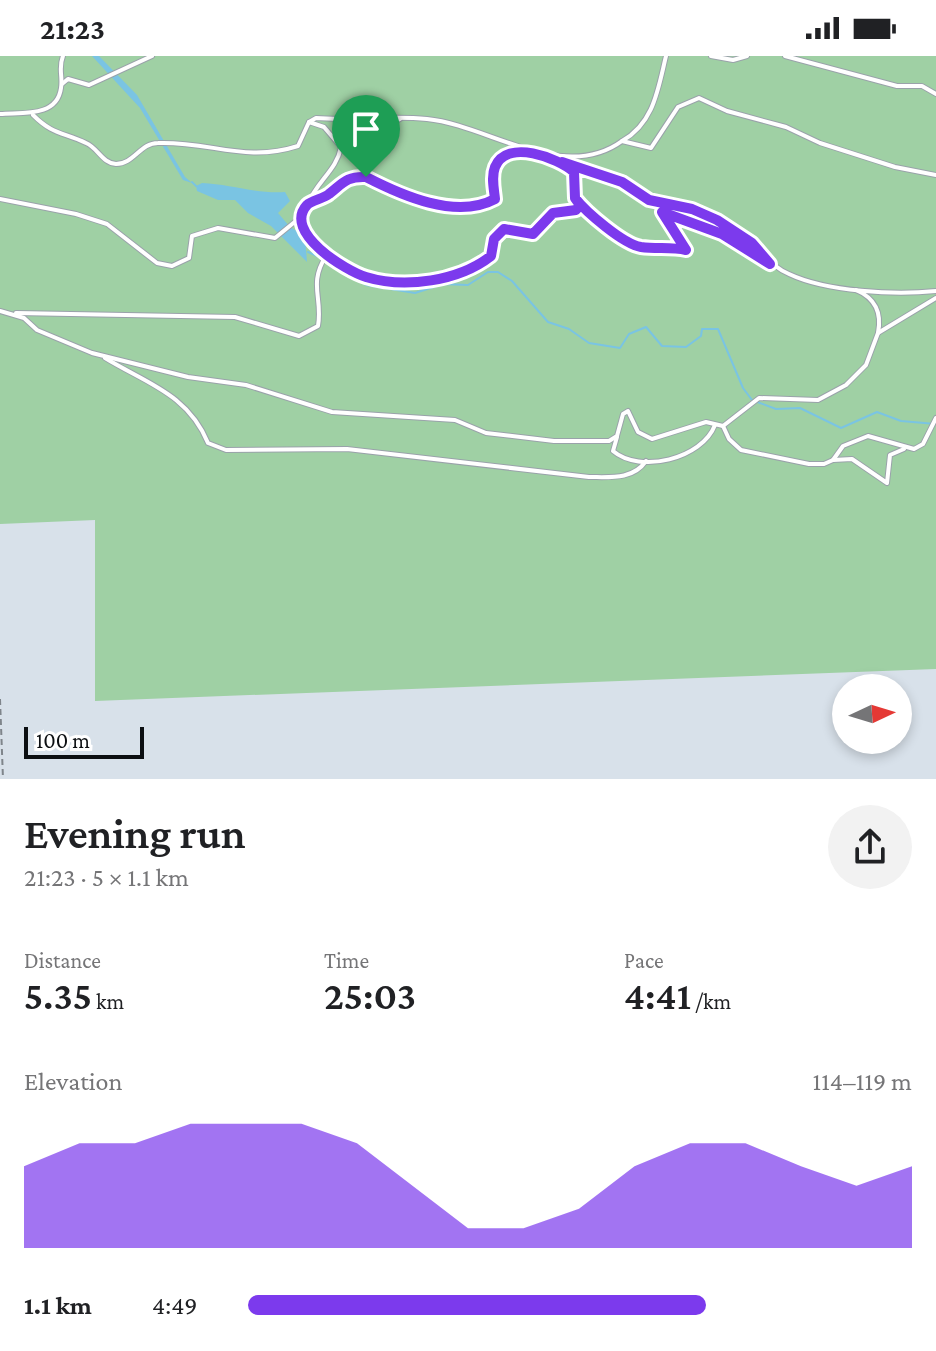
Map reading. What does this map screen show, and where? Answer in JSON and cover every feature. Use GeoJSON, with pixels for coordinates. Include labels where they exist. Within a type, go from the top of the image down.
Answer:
{"type":"FeatureCollection","features":[{"type":"Feature","properties":{"kind":"lane"},"geometry":{"type":"LineString","coordinates":[[0,114],[33,115],[59,97],[62,84],[59,67],[63,56]]}},
{"type":"Feature","properties":{"kind":"lane"},"geometry":{"type":"LineString","coordinates":[[62,84],[68,79],[89,85],[152,56]]}},
{"type":"Feature","properties":{"kind":"lane"},"geometry":{"type":"LineString","coordinates":[[33,115],[50,132],[86,143],[106,161],[115,164],[127,162],[142,146],[152,143],[189,142],[233,152],[276,154],[298,146],[309,122],[316,118],[340,121],[406,117],[432,119],[565,157],[585,158],[609,150],[641,128],[649,113],[666,56]]}},
{"type":"Feature","properties":{"kind":"lane"},"geometry":{"type":"LineString","coordinates":[[711,56],[733,60],[747,56]]}},
{"type":"Feature","properties":{"kind":"lane"},"geometry":{"type":"LineString","coordinates":[[785,56],[897,86],[922,86],[936,94]]}},
{"type":"Feature","properties":{"kind":"lane"},"geometry":{"type":"LineString","coordinates":[[622,141],[651,148],[678,107],[699,98],[727,111],[786,127],[820,143],[895,167],[936,175]]}},
{"type":"Feature","properties":{"kind":"lane"},"geometry":{"type":"LineString","coordinates":[[341,147],[406,117]]}},
{"type":"Feature","properties":{"kind":"lane"},"geometry":{"type":"LineString","coordinates":[[0,199],[76,214],[107,224],[157,263],[172,266],[189,258],[192,236],[218,228],[275,238],[302,216],[313,190],[339,161],[341,147],[324,127],[309,122]]}},
{"type":"Feature","properties":{"kind":"lane"},"geometry":{"type":"LineString","coordinates":[[308,205],[352,176],[366,177],[432,205],[489,202],[495,199],[496,163],[505,156],[523,153],[622,182],[662,205],[692,209],[717,220],[752,243],[770,264]]}},
{"type":"Feature","properties":{"kind":"lane"},"geometry":{"type":"LineString","coordinates":[[562,162],[574,172],[575,198],[587,215],[636,246],[686,250],[662,212],[662,205]]}},
{"type":"Feature","properties":{"kind":"lane"},"geometry":{"type":"LineString","coordinates":[[302,216],[304,230],[326,256],[369,278],[429,282],[485,261],[491,256],[494,239],[504,229],[533,234],[553,213],[576,210],[580,205]]}},
{"type":"Feature","properties":{"kind":"lane"},"geometry":{"type":"LineString","coordinates":[[662,212],[722,234],[791,275],[846,287],[889,292],[936,291]]}},
{"type":"Feature","properties":{"kind":"lane"},"geometry":{"type":"LineString","coordinates":[[0,311],[235,317],[299,336],[318,326],[321,312],[315,279],[326,256]]}},
{"type":"Feature","properties":{"kind":"lane"},"geometry":{"type":"LineString","coordinates":[[715,425],[701,446],[689,453],[646,461],[619,456],[613,451],[623,414],[628,411],[643,438],[661,437],[706,422],[723,426],[759,398],[818,400],[846,385],[866,365],[878,333],[879,312],[872,300],[846,287]]}},
{"type":"Feature","properties":{"kind":"lane"},"geometry":{"type":"LineString","coordinates":[[878,333],[936,298]]}},
{"type":"Feature","properties":{"kind":"lane"},"geometry":{"type":"LineString","coordinates":[[12,313],[47,335],[101,356],[165,389],[199,422],[208,443],[226,450],[347,449],[589,477],[626,476],[640,469],[646,461]]}},
{"type":"Feature","properties":{"kind":"lane"},"geometry":{"type":"LineString","coordinates":[[101,356],[188,377],[246,385],[332,412],[455,420],[486,433],[554,441],[609,441],[617,436]]}},
{"type":"Feature","properties":{"kind":"lane"},"geometry":{"type":"LineString","coordinates":[[723,426],[734,446],[748,453],[809,464],[852,459],[887,483],[890,455],[923,444],[936,418]]}},
{"type":"Feature","properties":{"kind":"lane"},"geometry":{"type":"LineString","coordinates":[[833,460],[843,446],[868,436],[887,438],[907,448]]}},
{"type":"Feature","properties":{"kind":"path"},"geometry":{"type":"LineString","coordinates":[[0,699],[3,779]]}},
{"type":"Feature","properties":{"kind":"green space"},"geometry":{"type":"Polygon","coordinates":[[[0,56],[936,56],[936,669],[95,701],[95,520],[0,524],[0,56]]]}},
{"type":"Feature","properties":{"kind":"water"},"geometry":{"type":"Polygon","coordinates":[[[92,56],[99,56],[137,95],[185,177],[192,183],[183,180],[140,108],[92,56]]]}},
{"type":"Feature","properties":{"kind":"water"},"geometry":{"type":"Polygon","coordinates":[[[202,183],[285,192],[290,201],[278,213],[290,227],[305,236],[307,262],[271,226],[248,213],[235,200],[218,200],[197,191],[196,186],[202,183]]]}},
{"type":"Feature","properties":{"kind":"waterway"},"geometry":{"type":"LineString","coordinates":[[192,182],[196,186]]}},
{"type":"Feature","properties":{"kind":"waterway"},"geometry":{"type":"LineString","coordinates":[[308,252],[324,259]]}},
{"type":"Feature","properties":{"kind":"waterway"},"geometry":{"type":"LineString","coordinates":[[336,266],[366,285],[415,293],[443,284],[468,285],[488,272],[498,272],[512,281],[548,322],[569,329],[589,343],[620,348],[629,334],[646,327],[662,346],[686,347],[701,336],[702,329],[718,329],[743,388],[752,400],[776,409],[800,408],[841,428],[877,412],[901,421],[936,424]]}},
{"type":"Feature","properties":{"kind":"route"},"geometry":{"type":"LineString","coordinates":[[366,177],[352,176],[339,183],[329,194],[308,205],[302,216],[304,230],[326,256],[342,267],[369,278],[429,282],[464,271],[491,256],[494,239],[504,229],[533,234],[553,213],[576,210],[580,205],[575,198],[574,172],[562,162],[622,182],[662,205],[673,204],[692,209],[717,220],[752,243],[770,264],[722,234],[662,212],[687,247],[686,250],[636,246],[587,215],[580,205],[575,198],[576,186],[574,172],[562,162],[546,156],[523,153],[505,156],[496,163],[493,172],[495,199],[461,206],[432,205],[366,177]]}}]}
